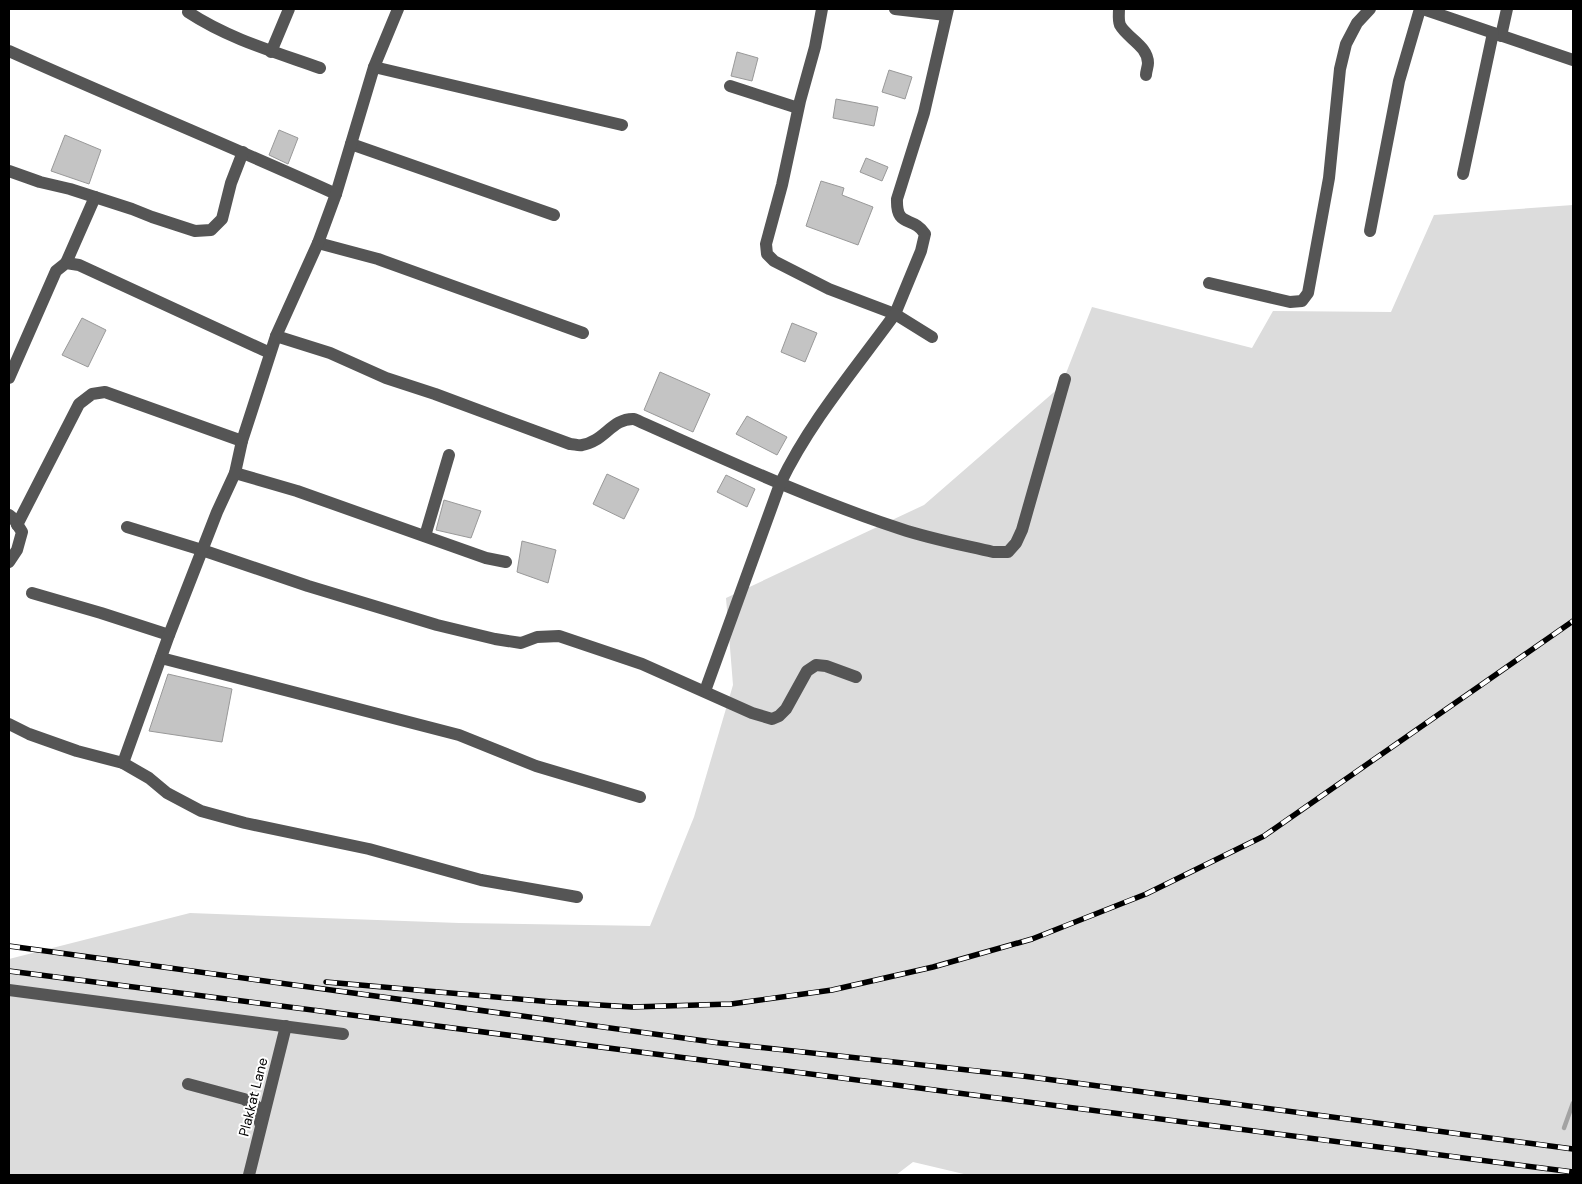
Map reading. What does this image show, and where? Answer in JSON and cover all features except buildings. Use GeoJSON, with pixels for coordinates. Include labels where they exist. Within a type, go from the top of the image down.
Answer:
{"type":"FeatureCollection","features":[{"type":"Feature","properties":{"kind":"street"},"geometry":{"type":"LineString","coordinates":[[271,52],[289,9]]}},
{"type":"Feature","properties":{"kind":"street"},"geometry":{"type":"LineString","coordinates":[[124,763],[169,635],[217,512],[235,473],[242,441],[270,353],[318,243],[336,194],[374,67],[398,9]]}},
{"type":"Feature","properties":{"kind":"street"},"geometry":{"type":"LineString","coordinates":[[822,9],[815,47],[798,108],[782,185],[766,244],[767,254],[774,261],[830,289],[895,314],[932,337]]}},
{"type":"Feature","properties":{"kind":"street"},"geometry":{"type":"LineString","coordinates":[[705,691],[780,484],[792,459],[815,424],[895,314],[921,251],[925,234],[920,227],[901,218],[897,211],[898,199],[924,113],[947,12],[896,9]]}},
{"type":"Feature","properties":{"kind":"street"},"geometry":{"type":"LineString","coordinates":[[1119,9],[1121,25],[1146,54],[1148,62],[1146,75]]}},
{"type":"Feature","properties":{"kind":"street"},"geometry":{"type":"LineString","coordinates":[[1209,283],[1290,302],[1302,301],[1308,293],[1329,178],[1340,69],[1346,44],[1357,22],[1370,9]]}},
{"type":"Feature","properties":{"kind":"street"},"geometry":{"type":"LineString","coordinates":[[1370,231],[1399,81],[1421,9],[1573,60]]}},
{"type":"Feature","properties":{"kind":"street"},"geometry":{"type":"LineString","coordinates":[[1463,174],[1497,35],[1507,9]]}},
{"type":"Feature","properties":{"kind":"street"},"geometry":{"type":"LineString","coordinates":[[186,10],[220,31],[271,52],[320,68]]}},
{"type":"Feature","properties":{"kind":"street"},"geometry":{"type":"LineString","coordinates":[[9,51],[336,194]]}},
{"type":"Feature","properties":{"kind":"street"},"geometry":{"type":"LineString","coordinates":[[374,67],[622,125]]}},
{"type":"Feature","properties":{"kind":"street"},"geometry":{"type":"LineString","coordinates":[[730,86],[798,108]]}},
{"type":"Feature","properties":{"kind":"street"},"geometry":{"type":"LineString","coordinates":[[351,144],[554,215]]}},
{"type":"Feature","properties":{"kind":"street"},"geometry":{"type":"LineString","coordinates":[[9,170],[40,182],[95,197],[196,231],[211,230],[222,219],[231,182],[243,152]]}},
{"type":"Feature","properties":{"kind":"street"},"geometry":{"type":"LineString","coordinates":[[9,378],[56,272],[66,263],[95,197]]}},
{"type":"Feature","properties":{"kind":"street"},"geometry":{"type":"LineString","coordinates":[[318,243],[378,259],[583,333]]}},
{"type":"Feature","properties":{"kind":"street"},"geometry":{"type":"LineString","coordinates":[[66,263],[80,265],[270,353]]}},
{"type":"Feature","properties":{"kind":"street"},"geometry":{"type":"LineString","coordinates":[[276,336],[330,353],[386,378],[570,444],[582,445],[605,434],[616,423],[625,418],[634,419],[780,484],[902,530],[993,552],[1008,552],[1016,543],[1022,530],[1065,379]]}},
{"type":"Feature","properties":{"kind":"street"},"geometry":{"type":"LineString","coordinates":[[9,562],[17,550],[22,532],[13,520],[79,404],[92,394],[105,392],[112,394],[242,441]]}},
{"type":"Feature","properties":{"kind":"street"},"geometry":{"type":"LineString","coordinates":[[425,536],[449,455]]}},
{"type":"Feature","properties":{"kind":"street"},"geometry":{"type":"LineString","coordinates":[[235,473],[297,491],[486,558],[506,562]]}},
{"type":"Feature","properties":{"kind":"street"},"geometry":{"type":"LineString","coordinates":[[127,527],[308,586],[437,625],[495,639],[521,643],[536,637],[559,636],[642,664],[772,719],[779,716],[786,709],[807,671],[816,665],[826,666],[856,677]]}},
{"type":"Feature","properties":{"kind":"street"},"geometry":{"type":"LineString","coordinates":[[32,592],[169,635]]}},
{"type":"Feature","properties":{"kind":"street"},"geometry":{"type":"LineString","coordinates":[[161,658],[459,735],[536,766],[640,797]]}},
{"type":"Feature","properties":{"kind":"street"},"geometry":{"type":"LineString","coordinates":[[9,724],[29,734],[77,752],[124,763],[149,778],[167,792],[201,811],[246,823],[369,849],[481,880],[577,897]]}},
{"type":"Feature","properties":{"kind":"street"},"geometry":{"type":"LineString","coordinates":[[9,990],[343,1034]]}},
{"type":"Feature","properties":{"kind":"street","name":"Plakkat Lane"},"geometry":{"type":"LineString","coordinates":[[248,1175],[286,1026]]}},
{"type":"Feature","properties":{"kind":"street"},"geometry":{"type":"LineString","coordinates":[[188,1084],[244,1099],[256,1106],[261,1126]]}},
{"type":"Feature","properties":{"kind":"shaded area"},"geometry":{"type":"Polygon","coordinates":[[[1573,205],[1573,1175],[968,1175],[913,1162],[896,1175],[9,1175],[9,959],[190,913],[459,923],[650,926],[694,817],[733,685],[726,598],[924,505],[1061,386],[1092,307],[1252,348],[1273,311],[1391,312],[1434,215],[1573,205]]]}},
{"type":"Feature","properties":{"kind":"waterway"},"geometry":{"type":"LineString","coordinates":[[1564,1128],[1573,1103]]}},
{"type":"Feature","properties":{"kind":"railway"},"geometry":{"type":"LineString","coordinates":[[326,982],[552,1002],[632,1007],[731,1004],[832,990],[933,967],[1032,939],[1146,894],[1264,836],[1573,621]]}},
{"type":"Feature","properties":{"kind":"railway"},"geometry":{"type":"LineString","coordinates":[[9,946],[720,1043],[1023,1076],[1573,1149]]}},
{"type":"Feature","properties":{"kind":"railway"},"geometry":{"type":"LineString","coordinates":[[9,971],[1573,1172]]}}]}
